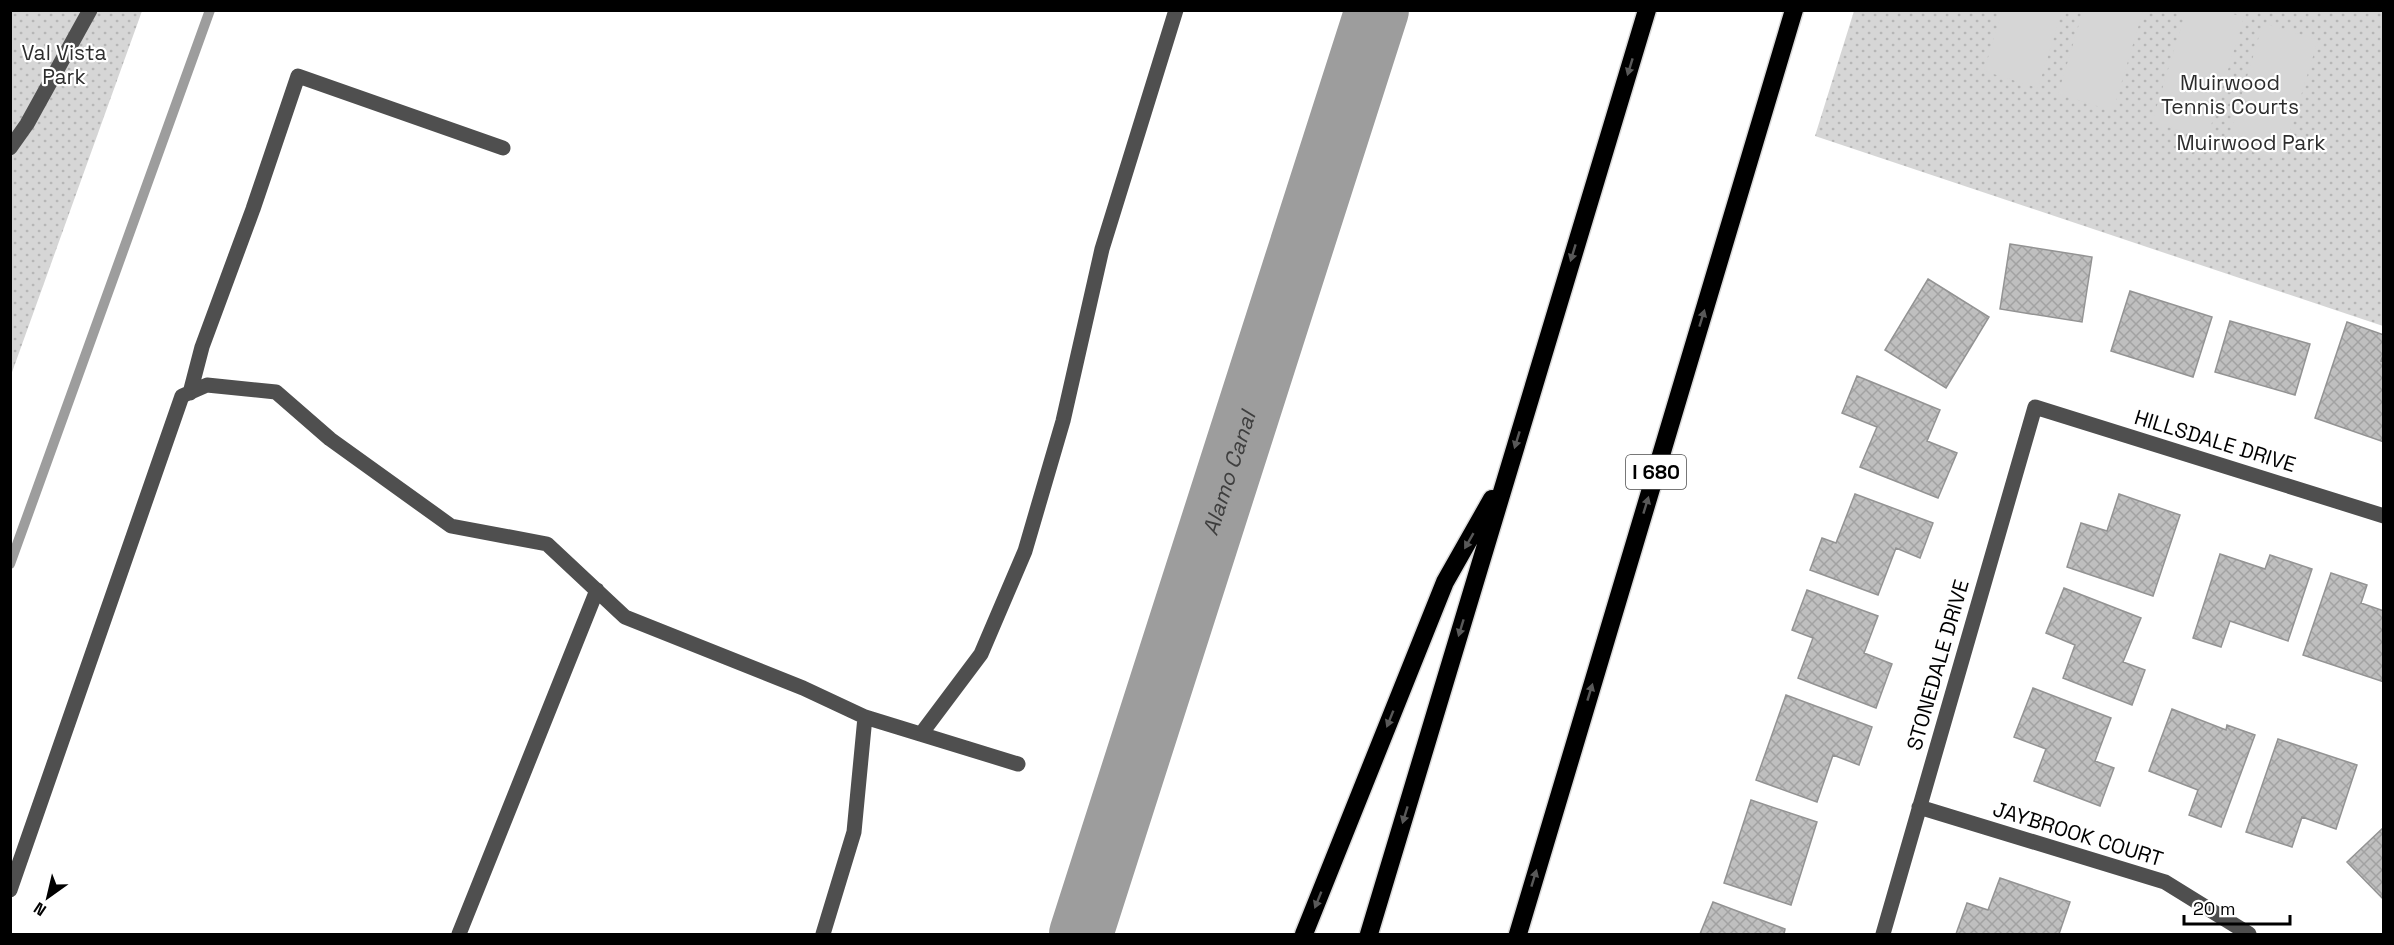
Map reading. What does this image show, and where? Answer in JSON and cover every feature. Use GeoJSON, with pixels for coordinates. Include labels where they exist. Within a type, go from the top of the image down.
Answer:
{"type":"FeatureCollection","features":[{"type":"Feature","properties":{"kind":"highway"},"geometry":{"type":"LineString","coordinates":[[1369,934],[1647,10]]}},
{"type":"Feature","properties":{"kind":"highway","name":"I 680"},"geometry":{"type":"LineString","coordinates":[[1518,934],[1794,10]]}},
{"type":"Feature","properties":{"kind":"highway"},"geometry":{"type":"LineString","coordinates":[[1304,934],[1445,582],[1508,471]]}},
{"type":"Feature","properties":{"kind":"street"},"geometry":{"type":"LineString","coordinates":[[10,148],[27,124],[90,10]]}},
{"type":"Feature","properties":{"kind":"street"},"geometry":{"type":"LineString","coordinates":[[921,734],[981,654],[1025,551],[1063,421],[1102,249],[1176,10]]}},
{"type":"Feature","properties":{"kind":"street"},"geometry":{"type":"LineString","coordinates":[[190,393],[202,347],[298,76],[503,148]]}},
{"type":"Feature","properties":{"kind":"street"},"geometry":{"type":"LineString","coordinates":[[10,890],[182,396],[207,385],[276,392],[330,439],[452,526],[547,544],[625,617],[803,687],[865,717],[1018,764]]}},
{"type":"Feature","properties":{"kind":"street","name":"HILLSDALE DRIVE"},"geometry":{"type":"LineString","coordinates":[[2035,407],[2384,516]]}},
{"type":"Feature","properties":{"kind":"street","name":"STONEDALE DRIVE"},"geometry":{"type":"LineString","coordinates":[[1883,934],[2035,407]]}},
{"type":"Feature","properties":{"kind":"street"},"geometry":{"type":"LineString","coordinates":[[459,934],[597,590]]}},
{"type":"Feature","properties":{"kind":"street"},"geometry":{"type":"LineString","coordinates":[[823,934],[854,832],[865,717]]}},
{"type":"Feature","properties":{"kind":"street","name":"JAYBROOK COURT"},"geometry":{"type":"LineString","coordinates":[[1919,807],[2165,882],[2249,934]]}},
{"type":"Feature","properties":{"kind":"green space","name":"Val Vista Park"},"geometry":{"type":"Polygon","coordinates":[[[11,11],[142,11],[11,375],[11,11]]]}},
{"type":"Feature","properties":{"kind":"green space","name":"Muirwood Park"},"geometry":{"type":"Polygon","coordinates":[[[1854,11],[2383,11],[2383,326],[1815,136],[1854,11]]]}},
{"type":"Feature","properties":{"kind":"green space"},"geometry":{"type":"Polygon","coordinates":[[[2002,11],[2062,11],[2038,88],[1984,71],[2002,11]]]}},
{"type":"Feature","properties":{"kind":"green space"},"geometry":{"type":"Polygon","coordinates":[[[2083,11],[2143,11],[2113,111],[2058,94],[2083,11]]]}},
{"type":"Feature","properties":{"kind":"green space"},"geometry":{"type":"Polygon","coordinates":[[[2186,11],[2221,11],[2244,17],[2207,139],[2152,122],[2186,11]]]}},
{"type":"Feature","properties":{"kind":"green space"},"geometry":{"type":"Polygon","coordinates":[[[2263,23],[2318,40],[2281,161],[2227,144],[2263,23]]]}},
{"type":"Feature","properties":{"kind":"building"},"geometry":{"type":"Polygon","coordinates":[[[2010,244],[2092,257],[2082,322],[2000,309],[2010,244]]]}},
{"type":"Feature","properties":{"kind":"building"},"geometry":{"type":"Polygon","coordinates":[[[1928,279],[1989,317],[1946,388],[1885,350],[1928,279]]]}},
{"type":"Feature","properties":{"kind":"building"},"geometry":{"type":"Polygon","coordinates":[[[2130,291],[2212,317],[2193,377],[2111,351],[2130,291]]]}},
{"type":"Feature","properties":{"kind":"building"},"geometry":{"type":"Polygon","coordinates":[[[2230,321],[2310,344],[2295,395],[2215,372],[2230,321]]]}},
{"type":"Feature","properties":{"kind":"building"},"geometry":{"type":"Polygon","coordinates":[[[2347,322],[2384,335],[2384,352],[2381,361],[2384,362],[2384,442],[2315,418],[2347,322]]]}},
{"type":"Feature","properties":{"kind":"building"},"geometry":{"type":"Polygon","coordinates":[[[1857,376],[1940,410],[1927,441],[1957,453],[1938,498],[1860,467],[1877,427],[1842,413],[1857,376]]]}},
{"type":"Feature","properties":{"kind":"building"},"geometry":{"type":"Polygon","coordinates":[[[1855,494],[1933,523],[1920,558],[1896,548],[1878,595],[1810,570],[1822,538],[1836,543],[1855,494]]]}},
{"type":"Feature","properties":{"kind":"building"},"geometry":{"type":"Polygon","coordinates":[[[2119,494],[2180,515],[2153,596],[2067,567],[2081,523],[2107,531],[2119,494]]]}},
{"type":"Feature","properties":{"kind":"building"},"geometry":{"type":"Polygon","coordinates":[[[2220,554],[2265,569],[2270,555],[2312,569],[2288,641],[2230,621],[2221,647],[2193,638],[2220,554]]]}},
{"type":"Feature","properties":{"kind":"building"},"geometry":{"type":"Polygon","coordinates":[[[2331,573],[2367,585],[2361,603],[2384,611],[2384,682],[2303,655],[2331,573]]]}},
{"type":"Feature","properties":{"kind":"building"},"geometry":{"type":"Polygon","coordinates":[[[2064,588],[2141,618],[2123,662],[2145,670],[2132,705],[2063,678],[2075,645],[2046,633],[2064,588]]]}},
{"type":"Feature","properties":{"kind":"building"},"geometry":{"type":"Polygon","coordinates":[[[1807,590],[1878,616],[1864,653],[1892,664],[1876,708],[1798,678],[1813,638],[1792,630],[1807,590]]]}},
{"type":"Feature","properties":{"kind":"building"},"geometry":{"type":"Polygon","coordinates":[[[2033,688],[2111,718],[2095,761],[2114,768],[2100,806],[2034,781],[2046,749],[2014,737],[2033,688]]]}},
{"type":"Feature","properties":{"kind":"building"},"geometry":{"type":"Polygon","coordinates":[[[1786,695],[1872,727],[1859,765],[1833,755],[1817,802],[1756,780],[1786,695]]]}},
{"type":"Feature","properties":{"kind":"building"},"geometry":{"type":"Polygon","coordinates":[[[2172,709],[2226,730],[2227,725],[2255,735],[2221,827],[2189,815],[2198,790],[2149,771],[2172,709]]]}},
{"type":"Feature","properties":{"kind":"building"},"geometry":{"type":"Polygon","coordinates":[[[2278,739],[2357,765],[2336,829],[2302,817],[2292,847],[2246,832],[2278,739]]]}},
{"type":"Feature","properties":{"kind":"building"},"geometry":{"type":"Polygon","coordinates":[[[1751,800],[1817,822],[1791,905],[1724,883],[1751,800]]]}},
{"type":"Feature","properties":{"kind":"building"},"geometry":{"type":"Polygon","coordinates":[[[2384,827],[2384,900],[2347,862],[2384,827]]]}},
{"type":"Feature","properties":{"kind":"building"},"geometry":{"type":"Polygon","coordinates":[[[2000,878],[2070,902],[2059,934],[1956,934],[1967,903],[1988,910],[2000,878]]]}},
{"type":"Feature","properties":{"kind":"building"},"geometry":{"type":"Polygon","coordinates":[[[1713,902],[1785,929],[1784,934],[1700,934],[1713,902]]]}},
{"type":"Feature","properties":{"kind":"waterway"},"geometry":{"type":"LineString","coordinates":[[10,564],[210,10]]}},
{"type":"Feature","properties":{"kind":"waterway","name":"Alamo Canal"},"geometry":{"type":"LineString","coordinates":[[1081,934],[1377,10]]}},
{"type":"Feature","properties":{"kind":"park label","name":"Muirwood Tennis Courts"},"geometry":{"type":"Point","coordinates":[2230,95]}}]}
